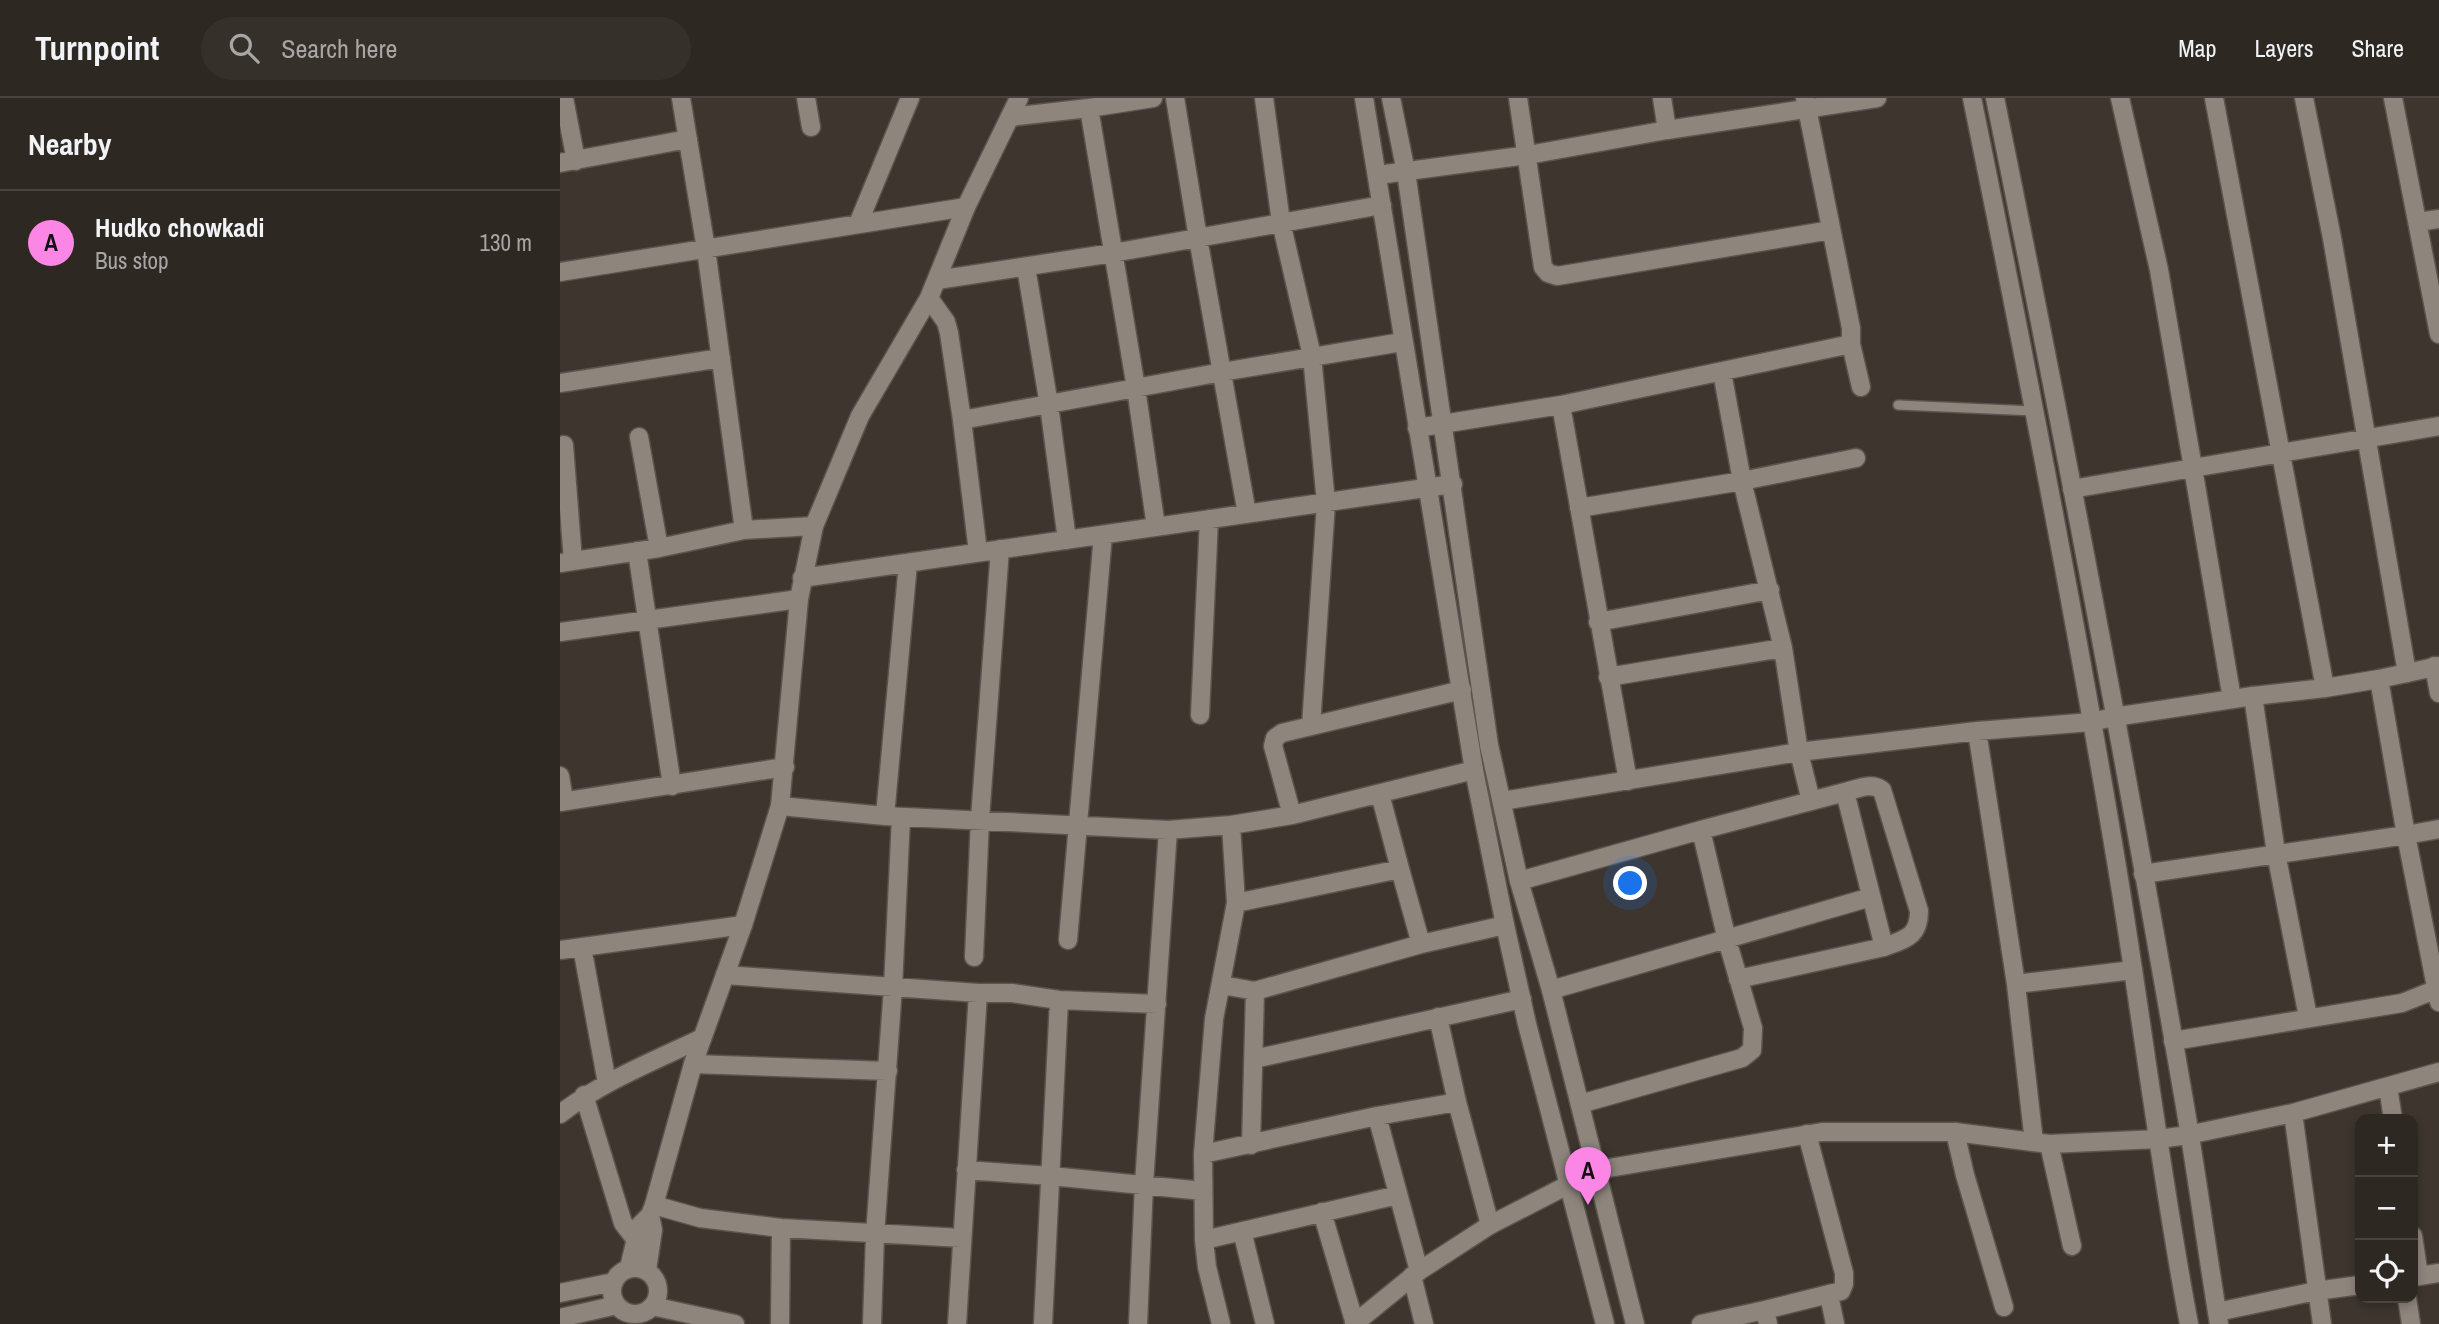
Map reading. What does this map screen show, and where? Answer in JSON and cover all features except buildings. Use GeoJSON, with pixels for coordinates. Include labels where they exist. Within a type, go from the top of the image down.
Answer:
{"type":"FeatureCollection","features":[{"type":"Feature","properties":{"kind":"street"},"geometry":{"type":"LineString","coordinates":[[564,98],[568,162],[688,139]]}},
{"type":"Feature","properties":{"kind":"street"},"geometry":{"type":"LineString","coordinates":[[681,98],[744,530]]}},
{"type":"Feature","properties":{"kind":"street"},"geometry":{"type":"LineString","coordinates":[[806,98],[811,127]]}},
{"type":"Feature","properties":{"kind":"street"},"geometry":{"type":"LineString","coordinates":[[858,224],[910,98]]}},
{"type":"Feature","properties":{"kind":"street"},"geometry":{"type":"LineString","coordinates":[[638,1269],[653,1230],[652,1210],[694,1064],[743,925],[780,806],[799,599],[814,526],[860,416],[929,298],[966,207],[1019,98]]}},
{"type":"Feature","properties":{"kind":"street"},"geometry":{"type":"LineString","coordinates":[[1010,117],[1153,98]]}},
{"type":"Feature","properties":{"kind":"street"},"geometry":{"type":"LineString","coordinates":[[1175,98],[1247,514]]}},
{"type":"Feature","properties":{"kind":"street"},"geometry":{"type":"LineString","coordinates":[[1264,98],[1281,222],[1312,356],[1326,503],[1311,726]]}},
{"type":"Feature","properties":{"kind":"street"},"geometry":{"type":"LineString","coordinates":[[1364,98],[1474,770],[1522,999],[1605,1324]]}},
{"type":"Feature","properties":{"kind":"street"},"geometry":{"type":"LineString","coordinates":[[1391,98],[1406,172],[1489,744],[1519,881],[1551,990],[1635,1324]]}},
{"type":"Feature","properties":{"kind":"street"},"geometry":{"type":"LineString","coordinates":[[1518,98],[1544,267],[1548,273],[1557,276],[1831,230]]}},
{"type":"Feature","properties":{"kind":"street"},"geometry":{"type":"LineString","coordinates":[[1662,98],[1667,130]]}},
{"type":"Feature","properties":{"kind":"street"},"geometry":{"type":"LineString","coordinates":[[1378,174],[1528,155],[1805,104],[1877,98]]}},
{"type":"Feature","properties":{"kind":"street"},"geometry":{"type":"LineString","coordinates":[[1972,98],[2035,411],[2091,722],[2189,1324]]}},
{"type":"Feature","properties":{"kind":"street"},"geometry":{"type":"LineString","coordinates":[[1995,98],[2073,489],[2115,717],[2173,1041],[2218,1318],[2316,1291],[2355,1286]]}},
{"type":"Feature","properties":{"kind":"street"},"geometry":{"type":"LineString","coordinates":[[2120,98],[2160,270],[2232,699]]}},
{"type":"Feature","properties":{"kind":"street"},"geometry":{"type":"LineString","coordinates":[[2214,98],[2325,688]]}},
{"type":"Feature","properties":{"kind":"street"},"geometry":{"type":"LineString","coordinates":[[2304,98],[2332,238],[2407,673]]}},
{"type":"Feature","properties":{"kind":"street"},"geometry":{"type":"LineString","coordinates":[[2393,98],[2439,334]]}},
{"type":"Feature","properties":{"kind":"street"},"geometry":{"type":"LineString","coordinates":[[1805,104],[1861,387]]}},
{"type":"Feature","properties":{"kind":"street"},"geometry":{"type":"LineString","coordinates":[[1089,108],[1136,388],[1156,527]]}},
{"type":"Feature","properties":{"kind":"street"},"geometry":{"type":"LineString","coordinates":[[937,280],[1113,253],[1382,205]]}},
{"type":"Feature","properties":{"kind":"street"},"geometry":{"type":"LineString","coordinates":[[560,272],[966,207]]}},
{"type":"Feature","properties":{"kind":"street"},"geometry":{"type":"LineString","coordinates":[[2418,222],[2439,219]]}},
{"type":"Feature","properties":{"kind":"street"},"geometry":{"type":"LineString","coordinates":[[1026,267],[1068,540]]}},
{"type":"Feature","properties":{"kind":"street"},"geometry":{"type":"LineString","coordinates":[[929,298],[946,321],[949,333],[978,552]]}},
{"type":"Feature","properties":{"kind":"street"},"geometry":{"type":"LineString","coordinates":[[962,420],[1402,342]]}},
{"type":"Feature","properties":{"kind":"street"},"geometry":{"type":"LineString","coordinates":[[1417,428],[1561,405],[1851,344]]}},
{"type":"Feature","properties":{"kind":"street"},"geometry":{"type":"LineString","coordinates":[[560,383],[721,358]]}},
{"type":"Feature","properties":{"kind":"street"},"geometry":{"type":"LineString","coordinates":[[1722,372],[1742,481],[1783,648],[1799,752],[1811,801]]}},
{"type":"Feature","properties":{"kind":"street"},"geometry":{"type":"LineString","coordinates":[[1561,405],[1628,780]]}},
{"type":"Feature","properties":{"kind":"street"},"geometry":{"type":"LineString","coordinates":[[2073,489],[2439,426]]}},
{"type":"Feature","properties":{"kind":"street"},"geometry":{"type":"LineString","coordinates":[[639,437],[659,548]]}},
{"type":"Feature","properties":{"kind":"street"},"geometry":{"type":"LineString","coordinates":[[564,445],[567,562],[659,548],[744,530],[814,526]]}},
{"type":"Feature","properties":{"kind":"street"},"geometry":{"type":"LineString","coordinates":[[1579,508],[1742,481],[1856,458]]}},
{"type":"Feature","properties":{"kind":"street"},"geometry":{"type":"LineString","coordinates":[[802,578],[1453,484]]}},
{"type":"Feature","properties":{"kind":"street"},"geometry":{"type":"LineString","coordinates":[[1200,716],[1209,519]]}},
{"type":"Feature","properties":{"kind":"street"},"geometry":{"type":"LineString","coordinates":[[1068,940],[1103,535]]}},
{"type":"Feature","properties":{"kind":"street"},"geometry":{"type":"LineString","coordinates":[[974,957],[980,820],[1000,550]]}},
{"type":"Feature","properties":{"kind":"street"},"geometry":{"type":"LineString","coordinates":[[637,551],[672,786]]}},
{"type":"Feature","properties":{"kind":"street"},"geometry":{"type":"LineString","coordinates":[[873,1324],[875,1235],[893,987],[893,817],[908,563]]}},
{"type":"Feature","properties":{"kind":"street"},"geometry":{"type":"LineString","coordinates":[[1598,622],[1770,590]]}},
{"type":"Feature","properties":{"kind":"street"},"geometry":{"type":"LineString","coordinates":[[560,632],[799,599]]}},
{"type":"Feature","properties":{"kind":"street"},"geometry":{"type":"LineString","coordinates":[[1608,677],[1783,648]]}},
{"type":"Feature","properties":{"kind":"street"},"geometry":{"type":"LineString","coordinates":[[1502,801],[1799,752],[1977,731],[2091,722],[2232,699],[2379,680],[2436,666],[2439,693]]}},
{"type":"Feature","properties":{"kind":"street"},"geometry":{"type":"LineString","coordinates":[[2173,1041],[2438,995],[2434,942],[2406,835],[2379,680]]}},
{"type":"Feature","properties":{"kind":"street"},"geometry":{"type":"LineString","coordinates":[[1292,815],[1273,746],[1275,738],[1282,733],[1462,690]]}},
{"type":"Feature","properties":{"kind":"street"},"geometry":{"type":"LineString","coordinates":[[2253,696],[2276,853],[2308,1017]]}},
{"type":"Feature","properties":{"kind":"street"},"geometry":{"type":"LineString","coordinates":[[1977,731],[2042,1143],[2073,1246]]}},
{"type":"Feature","properties":{"kind":"street"},"geometry":{"type":"LineString","coordinates":[[560,776],[562,801],[672,786],[785,766]]}},
{"type":"Feature","properties":{"kind":"street"},"geometry":{"type":"LineString","coordinates":[[780,806],[893,817],[1168,830],[1231,825],[1292,815],[1474,770]]}},
{"type":"Feature","properties":{"kind":"street"},"geometry":{"type":"LineString","coordinates":[[1519,881],[1701,830],[1867,786],[1877,786],[1882,790],[1919,911],[1919,922],[1909,937],[1884,947],[1738,979]]}},
{"type":"Feature","properties":{"kind":"street"},"geometry":{"type":"LineString","coordinates":[[1845,792],[1884,947]]}},
{"type":"Feature","properties":{"kind":"street"},"geometry":{"type":"LineString","coordinates":[[1380,794],[1421,944]]}},
{"type":"Feature","properties":{"kind":"street"},"geometry":{"type":"LineString","coordinates":[[1221,1324],[1206,1267],[1202,1154],[1214,1019],[1236,903],[1231,825]]}},
{"type":"Feature","properties":{"kind":"street"},"geometry":{"type":"LineString","coordinates":[[2143,874],[2439,829]]}},
{"type":"Feature","properties":{"kind":"street"},"geometry":{"type":"LineString","coordinates":[[1138,1324],[1144,1184],[1168,830]]}},
{"type":"Feature","properties":{"kind":"street"},"geometry":{"type":"LineString","coordinates":[[1580,1104],[1742,1058],[1752,1050],[1753,1028],[1727,940],[1701,830]]}},
{"type":"Feature","properties":{"kind":"street"},"geometry":{"type":"LineString","coordinates":[[1236,903],[1400,869]]}},
{"type":"Feature","properties":{"kind":"street"},"geometry":{"type":"LineString","coordinates":[[1551,990],[1871,897]]}},
{"type":"Feature","properties":{"kind":"street"},"geometry":{"type":"LineString","coordinates":[[560,950],[743,925]]}},
{"type":"Feature","properties":{"kind":"street"},"geometry":{"type":"LineString","coordinates":[[1222,985],[1255,992],[1421,944],[1505,925]]}},
{"type":"Feature","properties":{"kind":"street"},"geometry":{"type":"LineString","coordinates":[[582,947],[607,1083]]}},
{"type":"Feature","properties":{"kind":"street"},"geometry":{"type":"LineString","coordinates":[[2016,984],[2133,970]]}},
{"type":"Feature","properties":{"kind":"street"},"geometry":{"type":"LineString","coordinates":[[725,975],[978,993],[1012,993],[1059,1000],[1157,1004]]}},
{"type":"Feature","properties":{"kind":"street"},"geometry":{"type":"LineString","coordinates":[[1251,1145],[1255,992]]}},
{"type":"Feature","properties":{"kind":"street"},"geometry":{"type":"LineString","coordinates":[[957,1324],[978,993]]}},
{"type":"Feature","properties":{"kind":"street"},"geometry":{"type":"LineString","coordinates":[[1254,1059],[1522,999]]}},
{"type":"Feature","properties":{"kind":"street"},"geometry":{"type":"LineString","coordinates":[[1043,1324],[1059,1000]]}},
{"type":"Feature","properties":{"kind":"street"},"geometry":{"type":"LineString","coordinates":[[1438,1017],[1457,1102],[1490,1225]]}},
{"type":"Feature","properties":{"kind":"street"},"geometry":{"type":"LineString","coordinates":[[560,1114],[584,1095],[702,1038]]}},
{"type":"Feature","properties":{"kind":"street"},"geometry":{"type":"LineString","coordinates":[[694,1064],[888,1071]]}},
{"type":"Feature","properties":{"kind":"street"},"geometry":{"type":"LineString","coordinates":[[1322,1212],[1355,1324],[1415,1273],[1490,1225],[1597,1170],[1807,1134],[1955,1132],[2042,1143],[2160,1139],[2292,1114],[2439,1072]]}},
{"type":"Feature","properties":{"kind":"street"},"geometry":{"type":"LineString","coordinates":[[2388,1087],[2392,1114]]}},
{"type":"Feature","properties":{"kind":"street"},"geometry":{"type":"LineString","coordinates":[[584,1095],[623,1223],[636,1240]]}},
{"type":"Feature","properties":{"kind":"street"},"geometry":{"type":"LineString","coordinates":[[1202,1154],[1377,1116],[1457,1102]]}},
{"type":"Feature","properties":{"kind":"street"},"geometry":{"type":"LineString","coordinates":[[2292,1114],[2322,1324]]}},
{"type":"Feature","properties":{"kind":"street"},"geometry":{"type":"LineString","coordinates":[[1377,1116],[1398,1195],[1424,1324]]}},
{"type":"Feature","properties":{"kind":"street"},"geometry":{"type":"LineString","coordinates":[[1955,1132],[2004,1307]]}},
{"type":"Feature","properties":{"kind":"street"},"geometry":{"type":"LineString","coordinates":[[1701,1324],[1767,1317],[1841,1291],[1844,1273],[1807,1134]]}},
{"type":"Feature","properties":{"kind":"street"},"geometry":{"type":"LineString","coordinates":[[966,1170],[1051,1175],[1203,1191]]}},
{"type":"Feature","properties":{"kind":"street"},"geometry":{"type":"LineString","coordinates":[[1204,1240],[1398,1195]]}},
{"type":"Feature","properties":{"kind":"street"},"geometry":{"type":"LineString","coordinates":[[652,1210],[781,1228],[962,1238]]}},
{"type":"Feature","properties":{"kind":"street"},"geometry":{"type":"LineString","coordinates":[[638,1269],[636,1240],[639,1226],[652,1210]]}},
{"type":"Feature","properties":{"kind":"street"},"geometry":{"type":"LineString","coordinates":[[780,1324],[781,1228]]}},
{"type":"Feature","properties":{"kind":"street"},"geometry":{"type":"LineString","coordinates":[[1241,1231],[1265,1324]]}},
{"type":"Feature","properties":{"kind":"street"},"geometry":{"type":"LineString","coordinates":[[643,1315],[656,1300],[658,1285],[638,1269],[623,1271],[614,1282],[613,1298],[623,1310],[643,1315],[735,1324]]}},
{"type":"Feature","properties":{"kind":"street"},"geometry":{"type":"LineString","coordinates":[[2418,1276],[2439,1273]]}},
{"type":"Feature","properties":{"kind":"street"},"geometry":{"type":"LineString","coordinates":[[560,1293],[614,1282]]}},
{"type":"Feature","properties":{"kind":"street"},"geometry":{"type":"LineString","coordinates":[[1829,1295],[1835,1324]]}},
{"type":"Feature","properties":{"kind":"street"},"geometry":{"type":"LineString","coordinates":[[2408,1303],[2411,1324]]}},
{"type":"Feature","properties":{"kind":"street"},"geometry":{"type":"LineString","coordinates":[[560,1318],[617,1305]]}},
{"type":"Feature","properties":{"kind":"lane"},"geometry":{"type":"LineString","coordinates":[[1898,405],[2035,411]]}},
{"type":"Feature","properties":{"kind":"place","name":"Hudko chowkadi"},"geometry":{"type":"Point","coordinates":[1588,1205]}}]}
